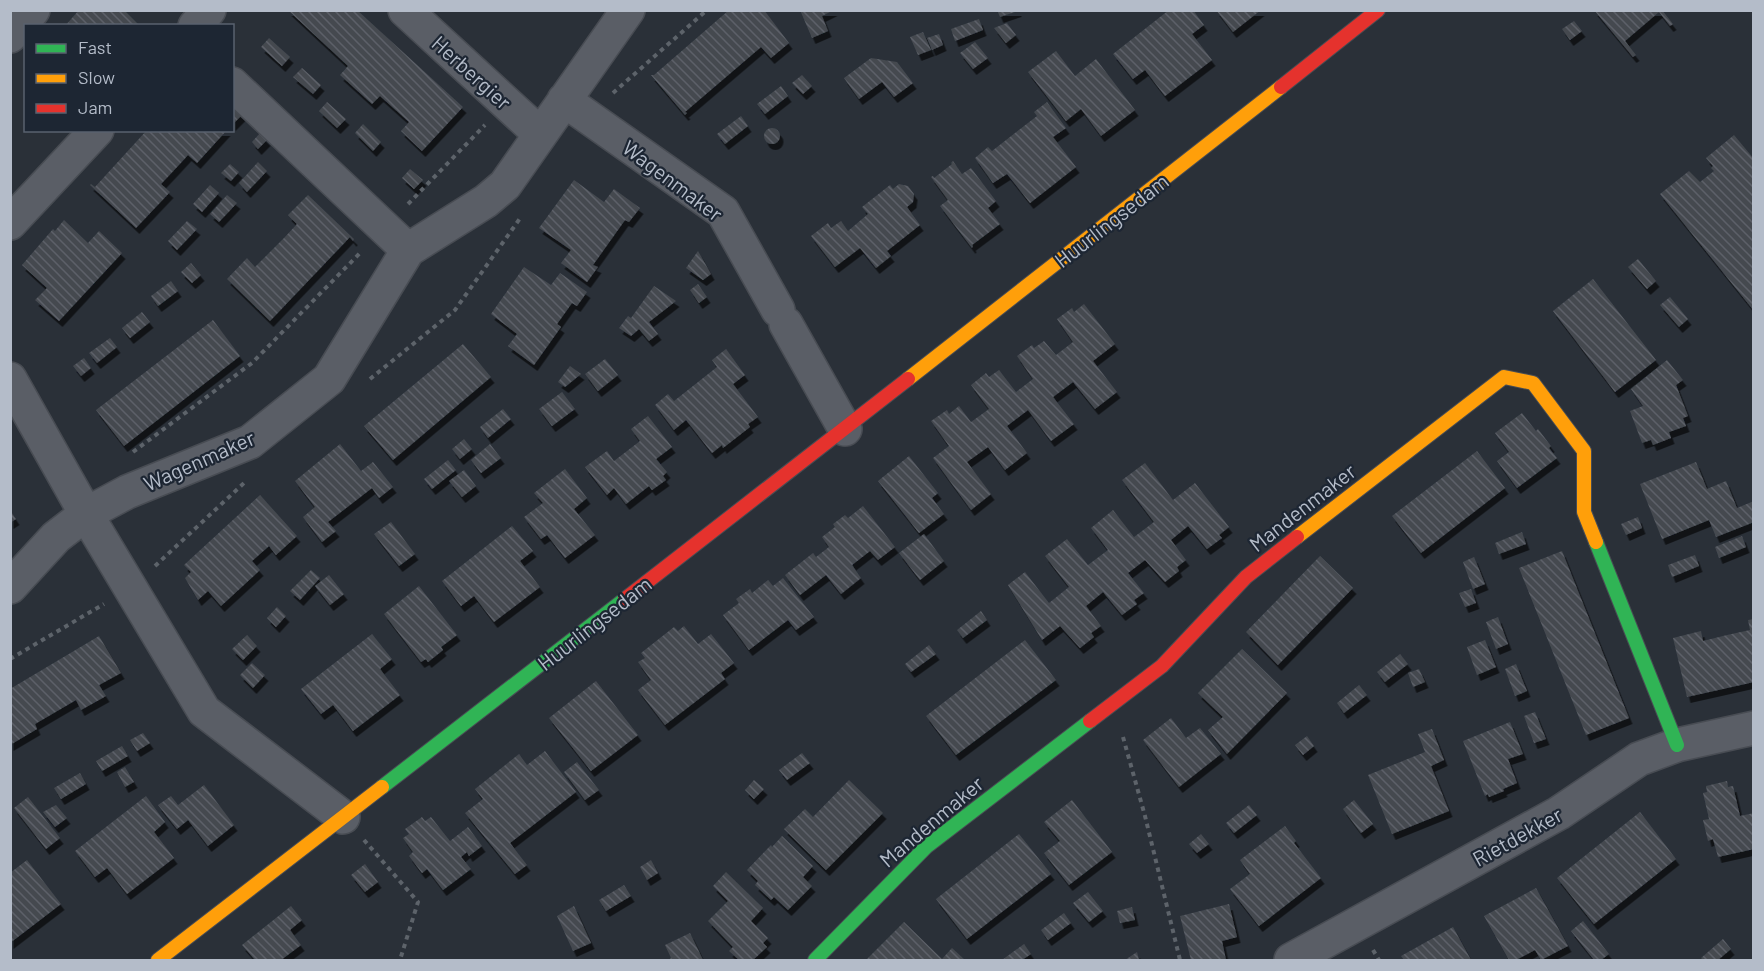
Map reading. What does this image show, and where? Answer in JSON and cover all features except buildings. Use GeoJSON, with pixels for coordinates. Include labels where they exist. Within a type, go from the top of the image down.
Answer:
{"type":"FeatureCollection","features":[{"type":"Feature","properties":{"kind":"street"},"geometry":{"type":"LineString","coordinates":[[10,36],[33,10]]}},
{"type":"Feature","properties":{"kind":"street"},"geometry":{"type":"LineString","coordinates":[[197,24],[209,10]]}},
{"type":"Feature","properties":{"kind":"street","name":"Herbergier"},"geometry":{"type":"LineString","coordinates":[[405,10],[540,134]]}},
{"type":"Feature","properties":{"kind":"street","name":"Wagenmaker"},"geometry":{"type":"LineString","coordinates":[[10,587],[56,537],[86,514],[127,492],[250,442],[328,379],[408,250],[486,201],[505,185],[628,10]]}},
{"type":"Feature","properties":{"kind":"street","name":"Huurlingsedam"},"geometry":{"type":"LineString","coordinates":[[158,960],[845,429],[1378,10]]}},
{"type":"Feature","properties":{"kind":"street"},"geometry":{"type":"LineString","coordinates":[[10,43],[24,54]]}},
{"type":"Feature","properties":{"kind":"street"},"geometry":{"type":"LineString","coordinates":[[234,86],[408,250]]}},
{"type":"Feature","properties":{"kind":"street","name":"Wagenmaker"},"geometry":{"type":"LineString","coordinates":[[564,100],[723,212],[845,429]]}},
{"type":"Feature","properties":{"kind":"street"},"geometry":{"type":"LineString","coordinates":[[10,223],[95,132]]}},
{"type":"Feature","properties":{"kind":"street","name":"Mandenmaker"},"geometry":{"type":"LineString","coordinates":[[815,960],[926,847],[1162,666],[1246,577],[1504,377],[1533,383],[1584,451],[1584,512],[1677,745]]}},
{"type":"Feature","properties":{"kind":"street"},"geometry":{"type":"LineString","coordinates":[[10,379],[86,514],[204,711],[344,817]]}},
{"type":"Feature","properties":{"kind":"street","name":"Rietdekker"},"geometry":{"type":"LineString","coordinates":[[1292,960],[1559,813],[1639,759],[1677,745],[1752,729]]}},
{"type":"Feature","properties":{"kind":"path"},"geometry":{"type":"LineString","coordinates":[[622,83],[707,10]]}},
{"type":"Feature","properties":{"kind":"path"},"geometry":{"type":"LineString","coordinates":[[131,453],[252,363],[506,104]]}},
{"type":"Feature","properties":{"kind":"path"},"geometry":{"type":"LineString","coordinates":[[1114,704],[1145,816],[1180,960]]}},
{"type":"Feature","properties":{"kind":"path"},"geometry":{"type":"LineString","coordinates":[[344,817],[418,902],[400,960]]}},
{"type":"Feature","properties":{"kind":"traffic: fast"},"geometry":{"type":"LineString","coordinates":[[1596,542],[1677,745]]}},
{"type":"Feature","properties":{"kind":"traffic: fast"},"geometry":{"type":"LineString","coordinates":[[382,787],[625,599]]}},
{"type":"Feature","properties":{"kind":"traffic: fast"},"geometry":{"type":"LineString","coordinates":[[815,960],[926,847],[1090,721]]}},
{"type":"Feature","properties":{"kind":"traffic: slow"},"geometry":{"type":"LineString","coordinates":[[908,379],[1281,87]]}},
{"type":"Feature","properties":{"kind":"traffic: slow"},"geometry":{"type":"LineString","coordinates":[[1297,537],[1504,377],[1533,383],[1584,451],[1584,512],[1596,542]]}},
{"type":"Feature","properties":{"kind":"traffic: slow"},"geometry":{"type":"LineString","coordinates":[[158,960],[382,787]]}},
{"type":"Feature","properties":{"kind":"traffic: jam"},"geometry":{"type":"LineString","coordinates":[[1281,87],[1378,10]]}},
{"type":"Feature","properties":{"kind":"traffic: jam"},"geometry":{"type":"LineString","coordinates":[[625,599],[908,379]]}},
{"type":"Feature","properties":{"kind":"traffic: jam"},"geometry":{"type":"LineString","coordinates":[[1090,721],[1162,666],[1246,577],[1297,537]]}}]}
